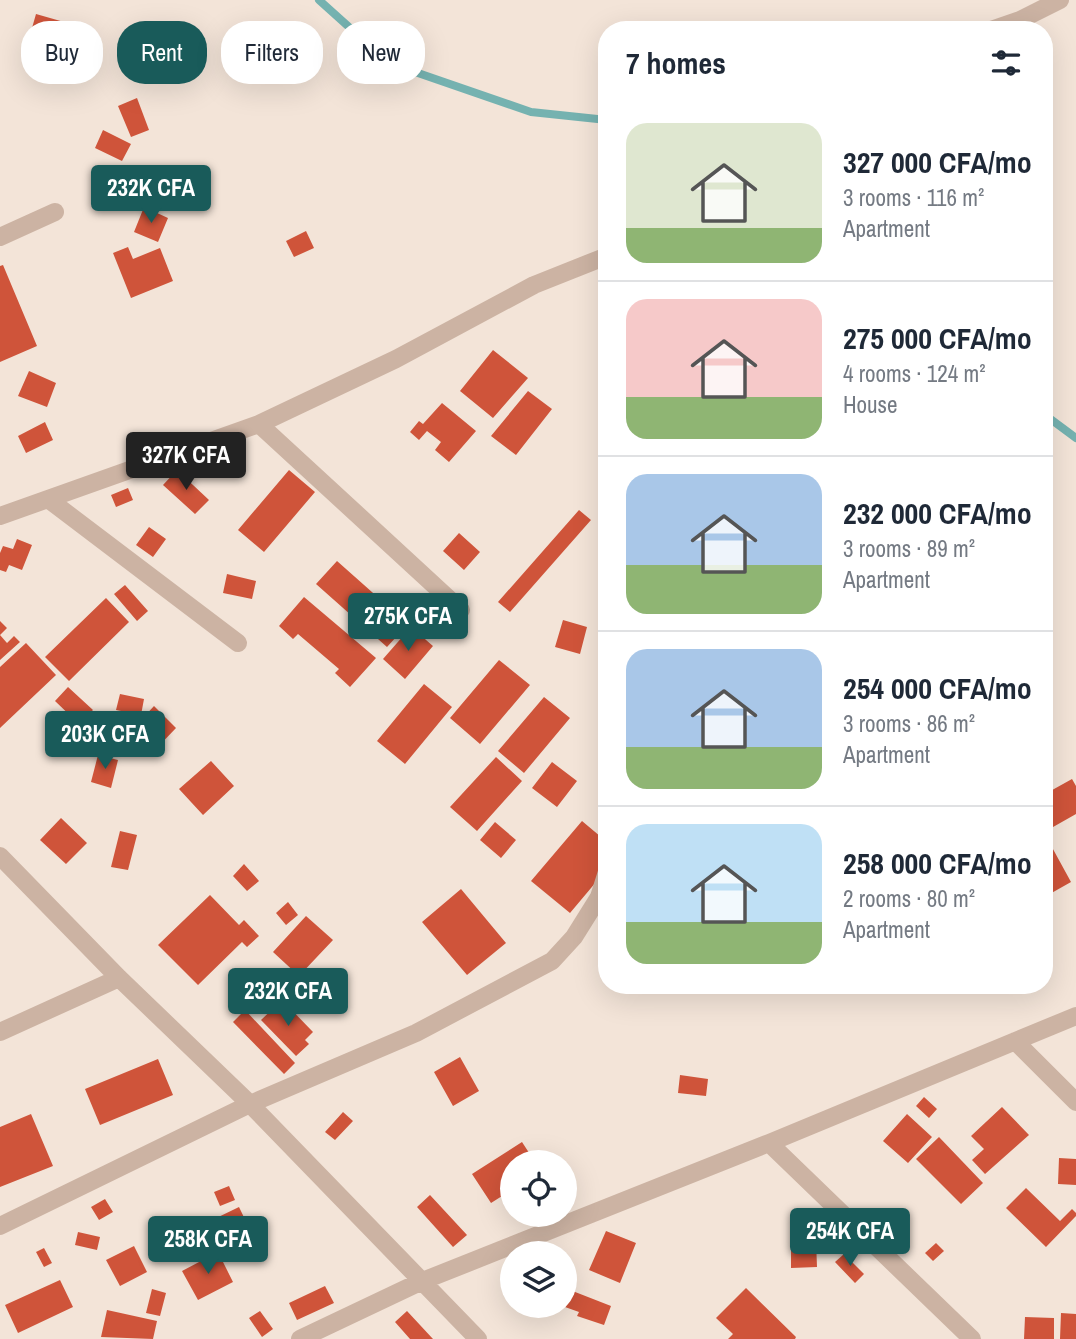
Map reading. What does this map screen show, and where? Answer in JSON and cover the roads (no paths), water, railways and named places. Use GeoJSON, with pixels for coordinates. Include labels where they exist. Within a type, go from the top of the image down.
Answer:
{"type":"FeatureCollection","features":[{"type":"Feature","properties":{"kind":"street"},"geometry":{"type":"LineString","coordinates":[[1017,21],[1060,0]]}},
{"type":"Feature","properties":{"kind":"street"},"geometry":{"type":"LineString","coordinates":[[0,237],[55,212]]}},
{"type":"Feature","properties":{"kind":"street"},"geometry":{"type":"LineString","coordinates":[[0,516],[258,424],[396,359],[534,285],[598,260]]}},
{"type":"Feature","properties":{"kind":"street"},"geometry":{"type":"LineString","coordinates":[[258,424],[461,610]]}},
{"type":"Feature","properties":{"kind":"street"},"geometry":{"type":"LineString","coordinates":[[48,499],[239,643]]}},
{"type":"Feature","properties":{"kind":"street"},"geometry":{"type":"LineString","coordinates":[[0,856],[119,978],[250,1104],[478,1339]]}},
{"type":"Feature","properties":{"kind":"street"},"geometry":{"type":"LineString","coordinates":[[0,1226],[250,1104],[416,1033],[552,961],[574,937],[598,899]]}},
{"type":"Feature","properties":{"kind":"street"},"geometry":{"type":"LineString","coordinates":[[0,1032],[119,978]]}},
{"type":"Feature","properties":{"kind":"street"},"geometry":{"type":"LineString","coordinates":[[300,1339],[420,1282],[769,1143],[1076,1016]]}},
{"type":"Feature","properties":{"kind":"street"},"geometry":{"type":"LineString","coordinates":[[1015,1041],[1076,1102]]}},
{"type":"Feature","properties":{"kind":"street"},"geometry":{"type":"LineString","coordinates":[[769,1143],[972,1339]]}},
{"type":"Feature","properties":{"kind":"waterway"},"geometry":{"type":"LineString","coordinates":[[319,0],[389,63],[531,112],[598,119]]}},
{"type":"Feature","properties":{"kind":"waterway"},"geometry":{"type":"LineString","coordinates":[[1053,421],[1076,438]]}}]}
